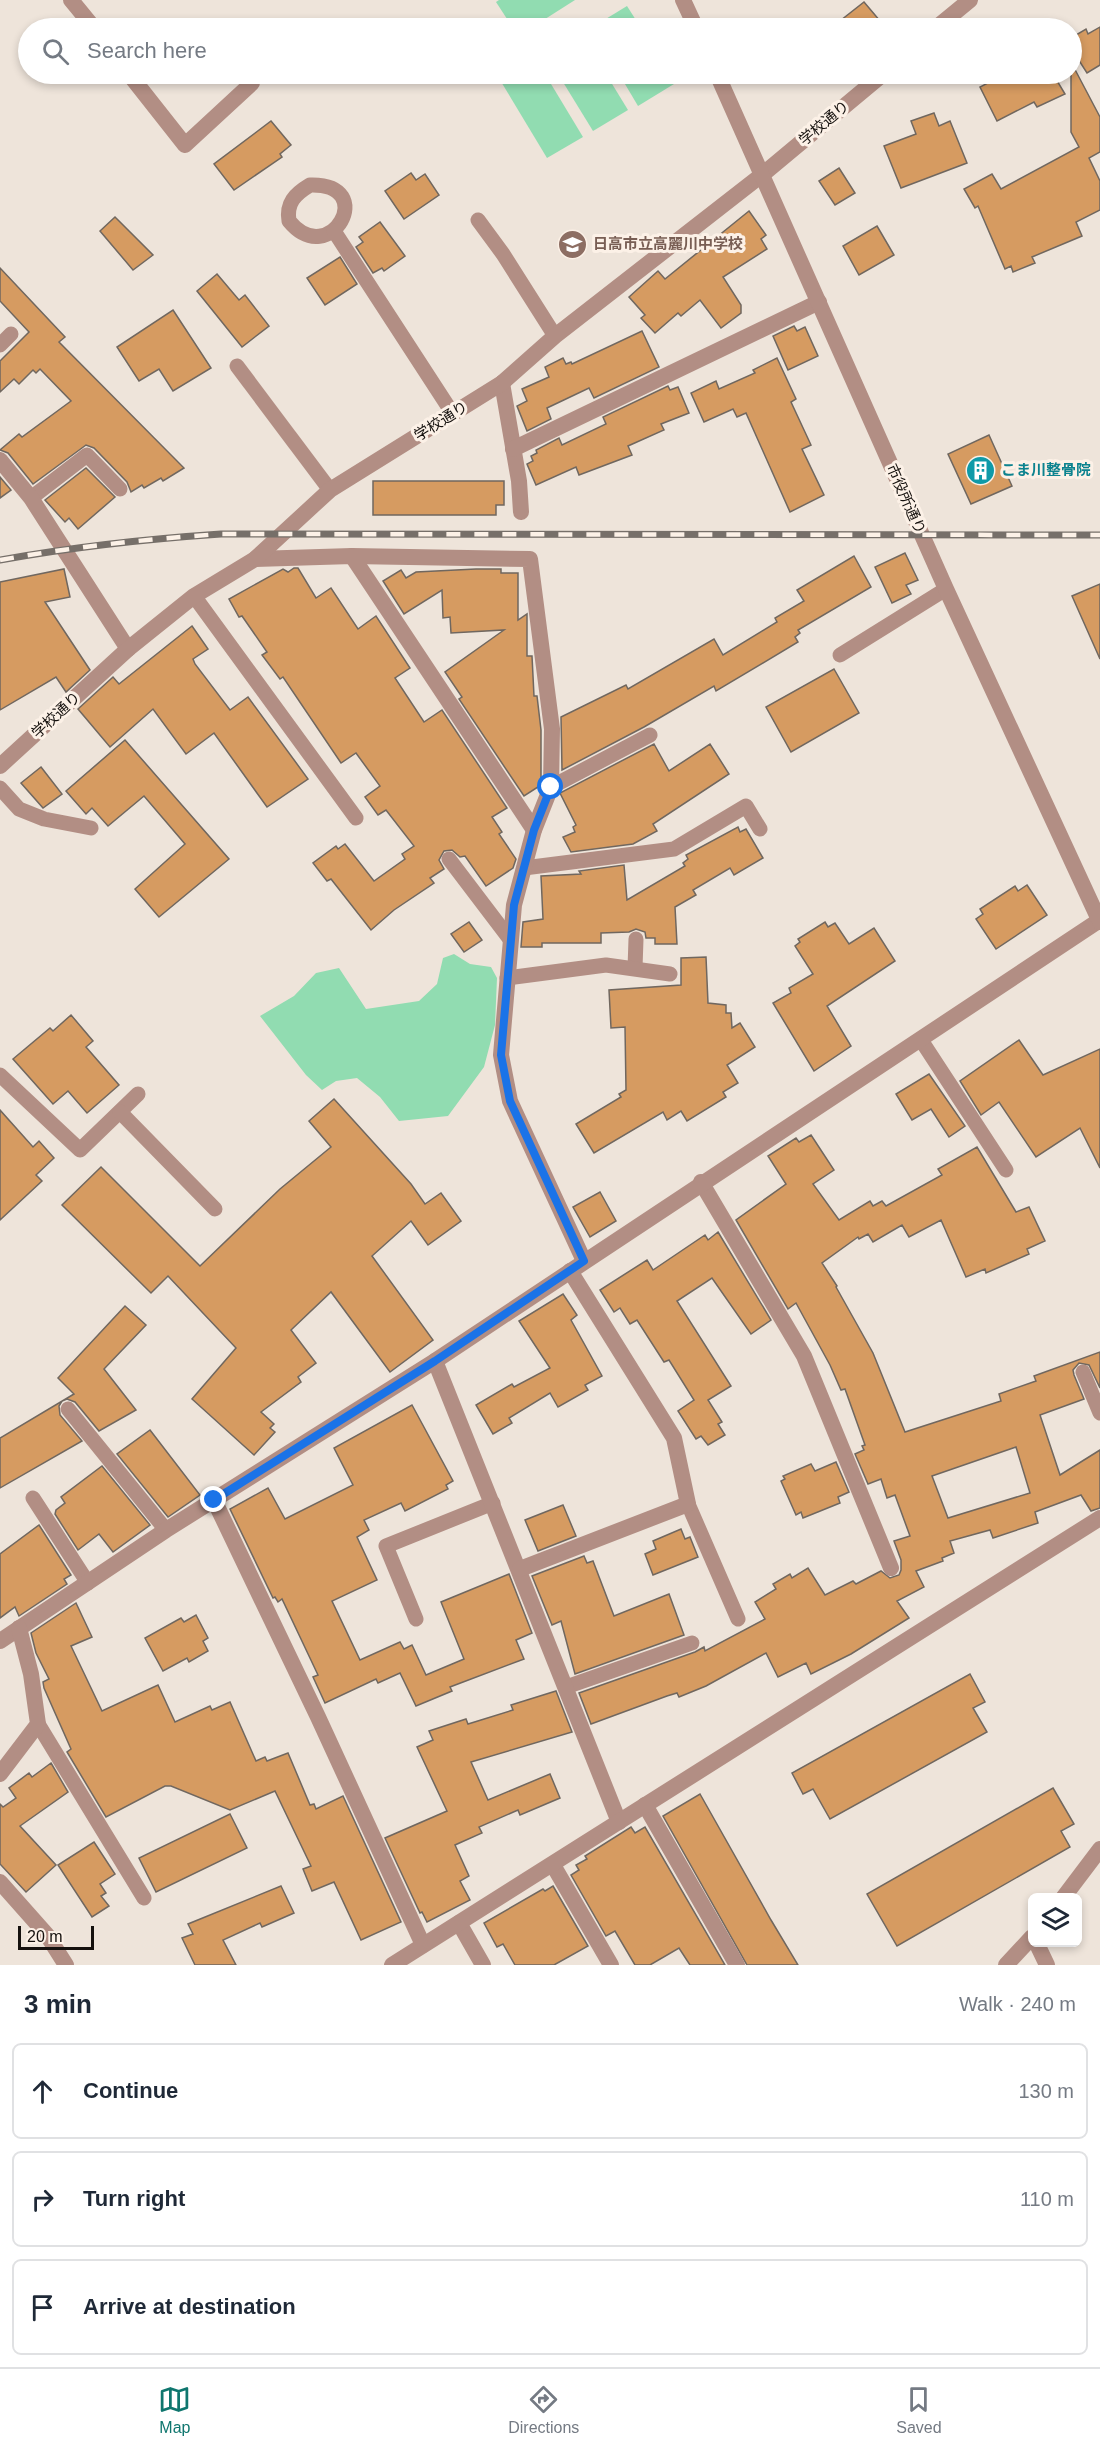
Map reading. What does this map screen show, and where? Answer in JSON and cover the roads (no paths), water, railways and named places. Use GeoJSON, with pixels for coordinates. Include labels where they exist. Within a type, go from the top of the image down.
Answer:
{"type":"FeatureCollection","features":[{"type":"Feature","properties":{"kind":"street"},"geometry":{"type":"LineString","coordinates":[[71,0],[86,18]]}},
{"type":"Feature","properties":{"kind":"street"},"geometry":{"type":"LineString","coordinates":[[682,0],[691,18]]}},
{"type":"Feature","properties":{"kind":"street"},"geometry":{"type":"LineString","coordinates":[[948,18],[970,0]]}},
{"type":"Feature","properties":{"kind":"street"},"geometry":{"type":"LineString","coordinates":[[137,84],[185,145],[251,84]]}},
{"type":"Feature","properties":{"kind":"street","name":"市役所通り"},"geometry":{"type":"LineString","coordinates":[[722,84],[946,589],[1100,921]]}},
{"type":"Feature","properties":{"kind":"street","name":"学校通り"},"geometry":{"type":"LineString","coordinates":[[2,761],[128,648],[194,596],[255,559],[330,490],[502,383],[555,336],[763,174],[871,84]]}},
{"type":"Feature","properties":{"kind":"street"},"geometry":{"type":"LineString","coordinates":[[513,448],[819,302]]}},
{"type":"Feature","properties":{"kind":"street"},"geometry":{"type":"LineString","coordinates":[[502,383],[521,513]]}},
{"type":"Feature","properties":{"kind":"street"},"geometry":{"type":"LineString","coordinates":[[0,460],[31,498],[128,648]]}},
{"type":"Feature","properties":{"kind":"street"},"geometry":{"type":"LineString","coordinates":[[255,559],[352,556],[530,559],[552,729],[551,787],[534,830],[514,905],[509,938],[501,1055],[510,1101],[584,1261]]}},
{"type":"Feature","properties":{"kind":"street"},"geometry":{"type":"LineString","coordinates":[[352,556],[534,830]]}},
{"type":"Feature","properties":{"kind":"street"},"geometry":{"type":"LineString","coordinates":[[0,1641],[166,1530],[435,1361],[701,1182],[1100,921]]}},
{"type":"Feature","properties":{"kind":"street"},"geometry":{"type":"LineString","coordinates":[[701,1182],[804,1356],[891,1568]]}},
{"type":"Feature","properties":{"kind":"street"},"geometry":{"type":"LineString","coordinates":[[520,1569],[688,1504],[674,1438],[570,1271]]}},
{"type":"Feature","properties":{"kind":"street"},"geometry":{"type":"LineString","coordinates":[[435,1361],[520,1569],[619,1822]]}},
{"type":"Feature","properties":{"kind":"street"},"geometry":{"type":"LineString","coordinates":[[214,1500],[318,1717],[423,1945]]}},
{"type":"Feature","properties":{"kind":"street"},"geometry":{"type":"LineString","coordinates":[[392,1965],[1100,1518]]}},
{"type":"Feature","properties":{"kind":"street"},"geometry":{"type":"LineString","coordinates":[[0,1774],[38,1724],[31,1674],[20,1628]]}},
{"type":"Feature","properties":{"kind":"street"},"geometry":{"type":"LineString","coordinates":[[645,1805],[737,1965]]}},
{"type":"Feature","properties":{"kind":"street"},"geometry":{"type":"LineString","coordinates":[[1067,1893],[1100,1849]]}},
{"type":"Feature","properties":{"kind":"street"},"geometry":{"type":"LineString","coordinates":[[553,1865],[611,1965]]}},
{"type":"Feature","properties":{"kind":"street"},"geometry":{"type":"LineString","coordinates":[[0,1882],[47,1935],[66,1965]]}},
{"type":"Feature","properties":{"kind":"street"},"geometry":{"type":"LineString","coordinates":[[459,1923],[483,1965]]}},
{"type":"Feature","properties":{"kind":"street"},"geometry":{"type":"LineString","coordinates":[[1006,1965],[1028,1941]]}},
{"type":"Feature","properties":{"kind":"street"},"geometry":{"type":"LineString","coordinates":[[1038,1947],[1047,1965]]}},
{"type":"Feature","properties":{"kind":"lane"},"geometry":{"type":"LineString","coordinates":[[478,220],[555,336]]}},
{"type":"Feature","properties":{"kind":"lane"},"geometry":{"type":"LineString","coordinates":[[334,231],[453,414]]}},
{"type":"Feature","properties":{"kind":"lane"},"geometry":{"type":"LineString","coordinates":[[237,366],[330,490]]}},
{"type":"Feature","properties":{"kind":"lane"},"geometry":{"type":"LineString","coordinates":[[31,498],[87,455],[120,489]]}},
{"type":"Feature","properties":{"kind":"lane"},"geometry":{"type":"LineString","coordinates":[[840,655],[946,589]]}},
{"type":"Feature","properties":{"kind":"lane"},"geometry":{"type":"LineString","coordinates":[[194,596],[356,818]]}},
{"type":"Feature","properties":{"kind":"lane"},"geometry":{"type":"LineString","coordinates":[[551,787],[650,735]]}},
{"type":"Feature","properties":{"kind":"lane"},"geometry":{"type":"LineString","coordinates":[[0,788],[19,809],[44,819],[91,828]]}},
{"type":"Feature","properties":{"kind":"lane"},"geometry":{"type":"LineString","coordinates":[[524,868],[674,849],[746,806],[760,829]]}},
{"type":"Feature","properties":{"kind":"lane"},"geometry":{"type":"LineString","coordinates":[[448,859],[509,938]]}},
{"type":"Feature","properties":{"kind":"lane"},"geometry":{"type":"LineString","coordinates":[[635,968],[636,939]]}},
{"type":"Feature","properties":{"kind":"lane"},"geometry":{"type":"LineString","coordinates":[[507,978],[606,965],[670,974]]}},
{"type":"Feature","properties":{"kind":"lane"},"geometry":{"type":"LineString","coordinates":[[921,1040],[1006,1170]]}},
{"type":"Feature","properties":{"kind":"lane"},"geometry":{"type":"LineString","coordinates":[[0,1075],[80,1150],[138,1094]]}},
{"type":"Feature","properties":{"kind":"lane"},"geometry":{"type":"LineString","coordinates":[[120,1112],[215,1209]]}},
{"type":"Feature","properties":{"kind":"lane"},"geometry":{"type":"LineString","coordinates":[[1083,1372],[1100,1413]]}},
{"type":"Feature","properties":{"kind":"lane"},"geometry":{"type":"LineString","coordinates":[[68,1409],[166,1530]]}},
{"type":"Feature","properties":{"kind":"lane"},"geometry":{"type":"LineString","coordinates":[[33,1498],[88,1583]]}},
{"type":"Feature","properties":{"kind":"lane"},"geometry":{"type":"LineString","coordinates":[[416,1619],[386,1546],[493,1503]]}},
{"type":"Feature","properties":{"kind":"lane"},"geometry":{"type":"LineString","coordinates":[[688,1504],[738,1619]]}},
{"type":"Feature","properties":{"kind":"lane"},"geometry":{"type":"LineString","coordinates":[[566,1687],[692,1643]]}},
{"type":"Feature","properties":{"kind":"lane"},"geometry":{"type":"LineString","coordinates":[[38,1724],[144,1898]]}},
{"type":"Feature","properties":{"kind":"railway"},"geometry":{"type":"LineString","coordinates":[[0,560],[110,544],[221,534],[1100,535]]}},
{"type":"Feature","properties":{"kind":"place","name":"日高市立高麗川中学校"},"geometry":{"type":"Point","coordinates":[572,244]}},
{"type":"Feature","properties":{"kind":"place","name":"こま川整骨院"},"geometry":{"type":"Point","coordinates":[980,470]}}]}
